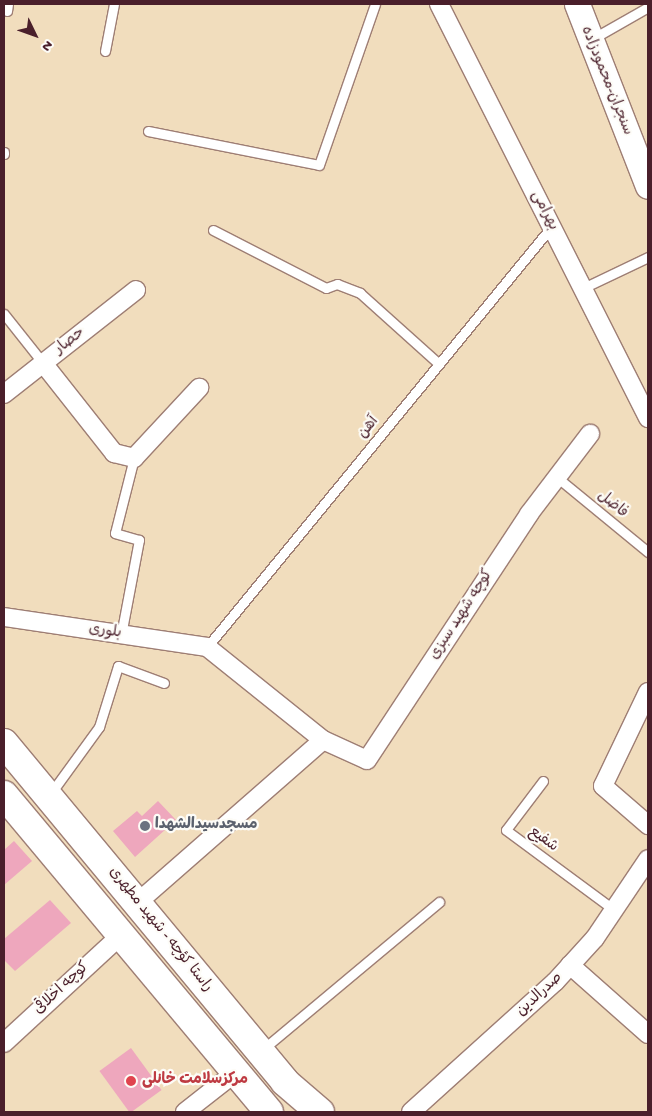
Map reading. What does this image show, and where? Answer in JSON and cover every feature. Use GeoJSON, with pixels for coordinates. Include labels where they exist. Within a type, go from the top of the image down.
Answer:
{"type":"FeatureCollection","features":[{"type":"Feature","properties":{"kind":"main road","name":"راستا کؤچه - شهید مطهری"},"geometry":{"type":"LineString","coordinates":[[4,743],[279,1075],[320,1112]]}},
{"type":"Feature","properties":{"kind":"main road"},"geometry":{"type":"LineString","coordinates":[[4,795],[262,1104],[279,1075]]}},
{"type":"Feature","properties":{"kind":"street","name":"بهرامی"},"geometry":{"type":"LineString","coordinates":[[439,4],[648,418]]}},
{"type":"Feature","properties":{"kind":"street","name":"سنجران-محمودزاده"},"geometry":{"type":"LineString","coordinates":[[577,4],[648,186]]}},
{"type":"Feature","properties":{"kind":"street","name":"حصار"},"geometry":{"type":"LineString","coordinates":[[4,394],[136,290]]}},
{"type":"Feature","properties":{"kind":"street"},"geometry":{"type":"LineString","coordinates":[[43,363],[114,453],[134,458],[199,388]]}},
{"type":"Feature","properties":{"kind":"street","name":"کوچه شهید سبزی"},"geometry":{"type":"LineString","coordinates":[[207,647],[323,740],[367,760],[528,514],[559,479],[590,434]]}},
{"type":"Feature","properties":{"kind":"street","name":"بلوری"},"geometry":{"type":"LineString","coordinates":[[4,618],[207,647]]}},
{"type":"Feature","properties":{"kind":"street"},"geometry":{"type":"LineString","coordinates":[[648,692],[603,786],[648,824]]}},
{"type":"Feature","properties":{"kind":"street"},"geometry":{"type":"LineString","coordinates":[[137,903],[323,740]]}},
{"type":"Feature","properties":{"kind":"street","name":"صدرالدین"},"geometry":{"type":"LineString","coordinates":[[411,1112],[570,965],[614,910],[648,859]]}},
{"type":"Feature","properties":{"kind":"street","name":"کوچه اخلاقی"},"geometry":{"type":"LineString","coordinates":[[4,1043],[121,935]]}},
{"type":"Feature","properties":{"kind":"street"},"geometry":{"type":"LineString","coordinates":[[570,965],[648,1034]]}},
{"type":"Feature","properties":{"kind":"street"},"geometry":{"type":"LineString","coordinates":[[185,1112],[236,1072]]}},
{"type":"Feature","properties":{"kind":"lane"},"geometry":{"type":"LineString","coordinates":[[105,50],[114,4]]}},
{"type":"Feature","properties":{"kind":"lane"},"geometry":{"type":"LineString","coordinates":[[148,131],[319,165],[375,4]]}},
{"type":"Feature","properties":{"kind":"lane"},"geometry":{"type":"LineString","coordinates":[[590,40],[648,7]]}},
{"type":"Feature","properties":{"kind":"lane","name":"آهن"},"geometry":{"type":"LineString","coordinates":[[207,647],[552,226]]}},
{"type":"Feature","properties":{"kind":"lane"},"geometry":{"type":"LineString","coordinates":[[213,230],[326,288],[337,284],[360,292],[439,364]]}},
{"type":"Feature","properties":{"kind":"lane"},"geometry":{"type":"LineString","coordinates":[[583,288],[648,257]]}},
{"type":"Feature","properties":{"kind":"lane"},"geometry":{"type":"LineString","coordinates":[[4,314],[43,363]]}},
{"type":"Feature","properties":{"kind":"lane"},"geometry":{"type":"LineString","coordinates":[[121,635],[139,540],[115,533],[134,458]]}},
{"type":"Feature","properties":{"kind":"lane","name":"فاضل"},"geometry":{"type":"LineString","coordinates":[[559,479],[648,552]]}},
{"type":"Feature","properties":{"kind":"lane"},"geometry":{"type":"LineString","coordinates":[[49,795],[99,727],[118,666],[164,683]]}},
{"type":"Feature","properties":{"kind":"lane","name":"شفیع"},"geometry":{"type":"LineString","coordinates":[[543,781],[506,830],[614,910]]}},
{"type":"Feature","properties":{"kind":"lane"},"geometry":{"type":"LineString","coordinates":[[260,1052],[439,902]]}},
{"type":"Feature","properties":{"kind":"building","name":"مسجدسیدالشهدا"},"geometry":{"type":"Polygon","coordinates":[[[158,801],[176,820],[135,857],[113,831],[137,811],[142,816],[158,801]]]}},
{"type":"Feature","properties":{"kind":"building"},"geometry":{"type":"Polygon","coordinates":[[[14,841],[32,861],[4,885],[4,850],[14,841]]]}},
{"type":"Feature","properties":{"kind":"building"},"geometry":{"type":"Polygon","coordinates":[[[50,900],[71,923],[15,971],[4,960],[4,939],[50,900]]]}},
{"type":"Feature","properties":{"kind":"building","name":"مرکزسلامت خانلی"},"geometry":{"type":"Polygon","coordinates":[[[131,1048],[162,1090],[129,1112],[99,1071],[131,1048]]]}},
{"type":"Feature","properties":{"kind":"place","name":"مسجدسیدالشهدا"},"geometry":{"type":"Point","coordinates":[145,826]}},
{"type":"Feature","properties":{"kind":"place","name":"مرکزسلامت خانلی"},"geometry":{"type":"Point","coordinates":[131,1081]}}]}
